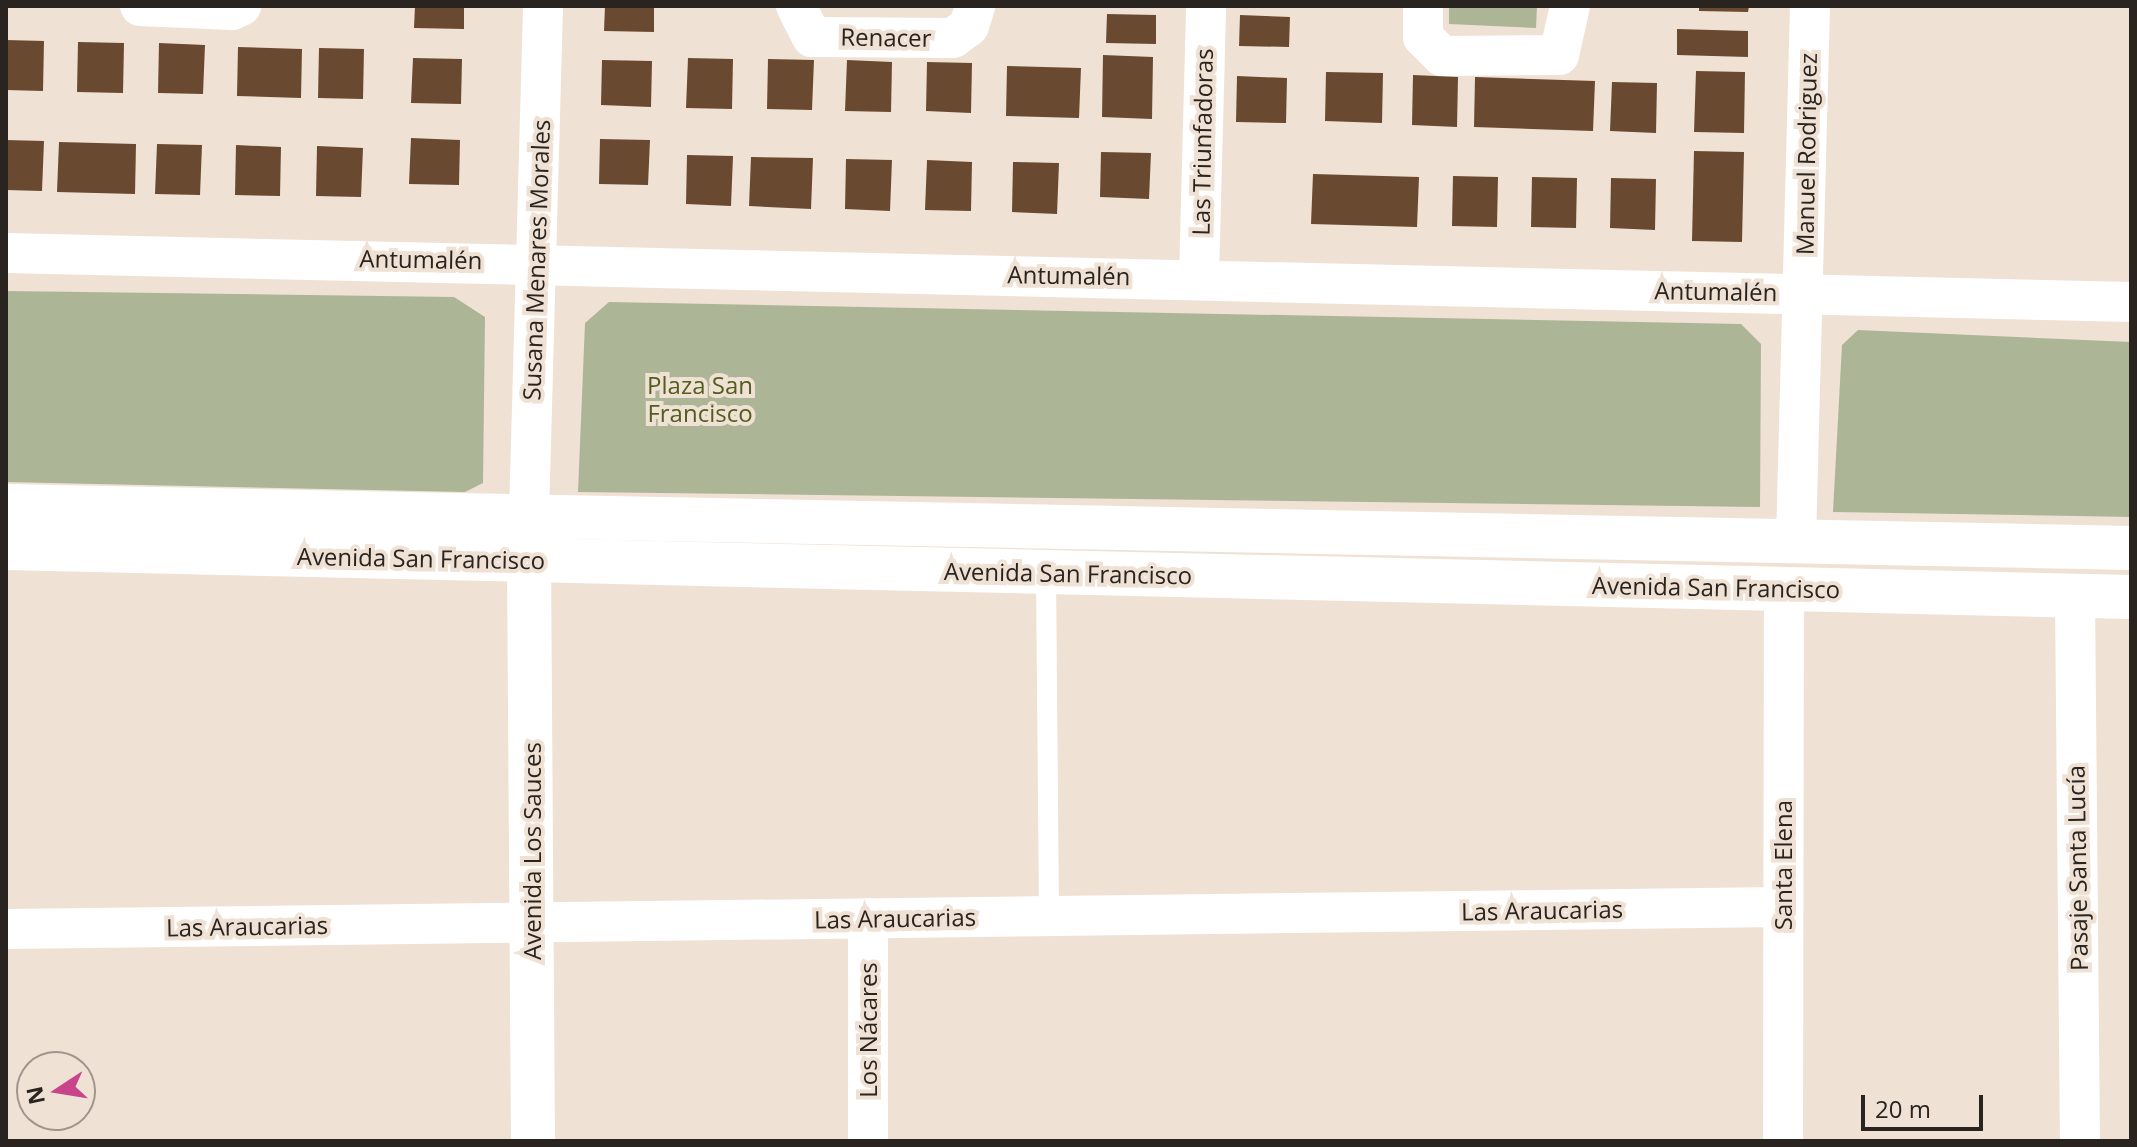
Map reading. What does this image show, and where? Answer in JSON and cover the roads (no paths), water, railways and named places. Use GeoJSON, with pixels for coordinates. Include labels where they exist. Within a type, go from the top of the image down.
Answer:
{"type":"FeatureCollection","features":[{"type":"Feature","properties":{"kind":"main road","name":"Avenida San Francisco"},"geometry":{"type":"LineString","coordinates":[[6,506],[2131,548]]}},
{"type":"Feature","properties":{"kind":"main road","name":"Avenida San Francisco"},"geometry":{"type":"LineString","coordinates":[[6,548],[2131,597]]}},
{"type":"Feature","properties":{"kind":"main road","name":"Avenida Los Sauces"},"geometry":{"type":"LineString","coordinates":[[529,560],[533,1141]]}},
{"type":"Feature","properties":{"kind":"street"},"geometry":{"type":"LineString","coordinates":[[140,6],[232,10],[241,6]]}},
{"type":"Feature","properties":{"kind":"street","name":"Susana Menares Morales"},"geometry":{"type":"LineString","coordinates":[[529,515],[543,6]]}},
{"type":"Feature","properties":{"kind":"street","name":"Renacer"},"geometry":{"type":"LineString","coordinates":[[796,6],[812,37],[953,38],[969,26],[975,6]]}},
{"type":"Feature","properties":{"kind":"street","name":"Las Triunfadoras"},"geometry":{"type":"LineString","coordinates":[[1199,278],[1206,6]]}},
{"type":"Feature","properties":{"kind":"street"},"geometry":{"type":"LineString","coordinates":[[1423,6],[1423,37],[1442,56],[1559,55],[1570,6]]}},
{"type":"Feature","properties":{"kind":"street","name":"Manuel Rodriguez"},"geometry":{"type":"LineString","coordinates":[[1796,541],[1810,6]]}},
{"type":"Feature","properties":{"kind":"street","name":"Antumalén"},"geometry":{"type":"LineString","coordinates":[[6,253],[536,261],[2131,302]]}},
{"type":"Feature","properties":{"kind":"street","name":"Santa Elena"},"geometry":{"type":"LineString","coordinates":[[1783,1141],[1784,589]]}},
{"type":"Feature","properties":{"kind":"street","name":"Pasaje Santa Lucía"},"geometry":{"type":"LineString","coordinates":[[2075,595],[2080,1141]]}},
{"type":"Feature","properties":{"kind":"street","name":"Las Araucarias"},"geometry":{"type":"LineString","coordinates":[[6,929],[1783,907]]}},
{"type":"Feature","properties":{"kind":"street","name":"Los Nácares"},"geometry":{"type":"LineString","coordinates":[[868,918],[868,1141]]}},
{"type":"Feature","properties":{"kind":"lane"},"geometry":{"type":"LineString","coordinates":[[1046,572],[1049,916]]}},
{"type":"Feature","properties":{"kind":"park label","name":"Plaza San Francisco"},"geometry":{"type":"Point","coordinates":[700,399]}}]}
